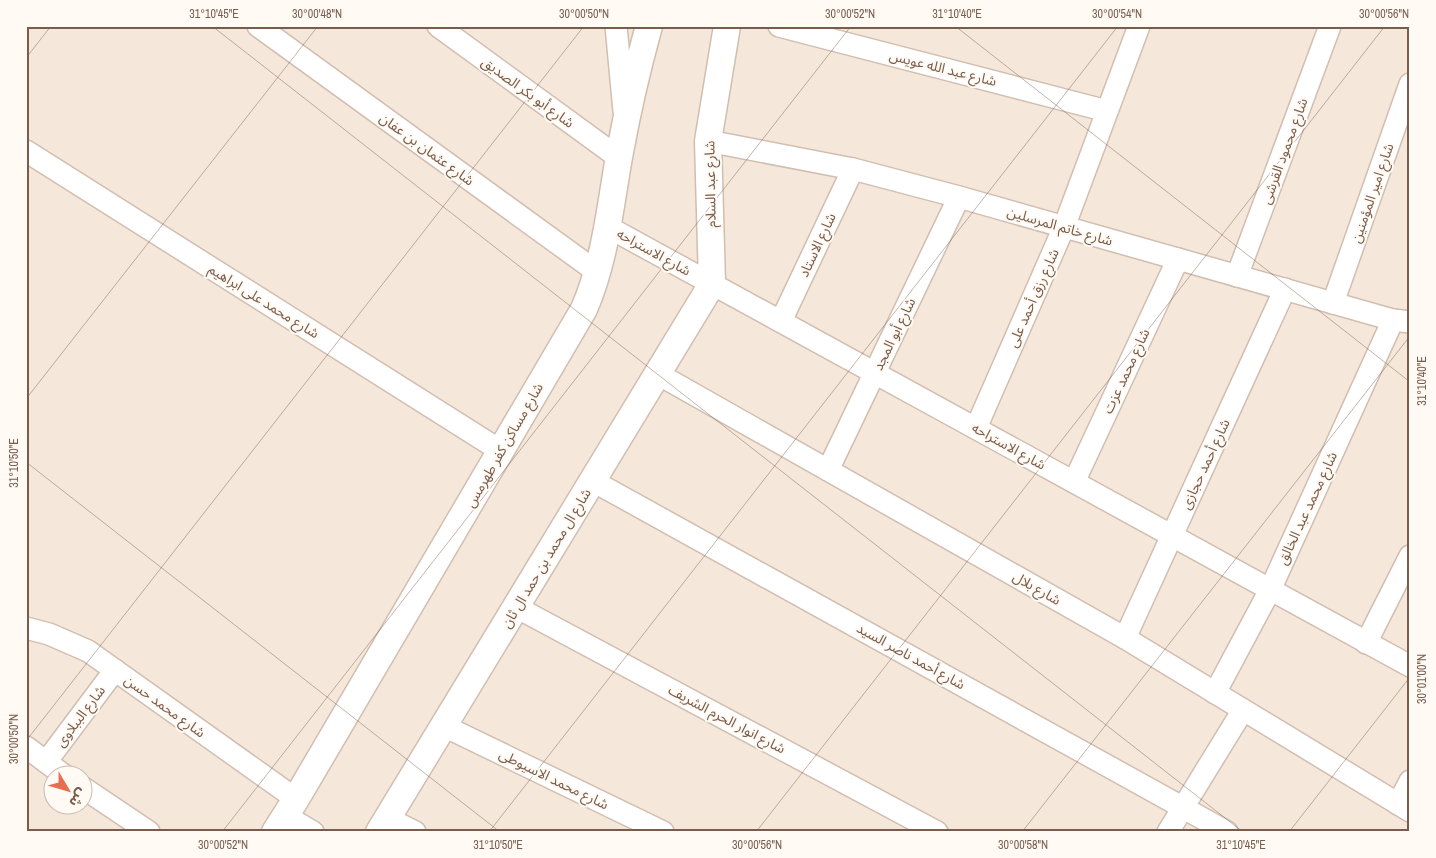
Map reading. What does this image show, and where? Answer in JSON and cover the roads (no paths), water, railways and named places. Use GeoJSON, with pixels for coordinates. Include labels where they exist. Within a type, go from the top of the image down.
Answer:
{"type":"FeatureCollection","features":[{"type":"Feature","properties":{"kind":"street","name":"شارع عثمان بن عفان"},"geometry":{"type":"LineString","coordinates":[[258,26],[597,272]]}},
{"type":"Feature","properties":{"kind":"street","name":"شارع أبو بكر الصديق"},"geometry":{"type":"LineString","coordinates":[[438,26],[619,158]]}},
{"type":"Feature","properties":{"kind":"street"},"geometry":{"type":"LineString","coordinates":[[616,26],[625,127]]}},
{"type":"Feature","properties":{"kind":"street","name":"شارع مساكن كفر طهرمس"},"geometry":{"type":"LineString","coordinates":[[286,816],[584,309],[597,272],[608,227],[625,127],[649,26]]}},
{"type":"Feature","properties":{"kind":"street","name":"شارع عبد السلام"},"geometry":{"type":"LineString","coordinates":[[712,284],[708,141],[727,26]]}},
{"type":"Feature","properties":{"kind":"street","name":"شارع عبد الله عويس"},"geometry":{"type":"LineString","coordinates":[[779,26],[1107,111]]}},
{"type":"Feature","properties":{"kind":"street","name":"شارع رزق أحمد على"},"geometry":{"type":"LineString","coordinates":[[976,428],[1064,227],[1139,26]]}},
{"type":"Feature","properties":{"kind":"street","name":"شارع محمود القرشى"},"geometry":{"type":"LineString","coordinates":[[1237,276],[1330,26]]}},
{"type":"Feature","properties":{"kind":"street","name":"شارع امير المؤمنين"},"geometry":{"type":"LineString","coordinates":[[1334,303],[1410,84]]}},
{"type":"Feature","properties":{"kind":"street","name":"شارع خاتم المرسلين"},"geometry":{"type":"LineString","coordinates":[[708,141],[853,169],[1402,321]]}},
{"type":"Feature","properties":{"kind":"street","name":"شارع محمد على ابراهيم"},"geometry":{"type":"LineString","coordinates":[[26,151],[501,451]]}},
{"type":"Feature","properties":{"kind":"street","name":"شارع الاستاد"},"geometry":{"type":"LineString","coordinates":[[781,321],[853,169]]}},
{"type":"Feature","properties":{"kind":"street","name":"شارع أبو المجد"},"geometry":{"type":"LineString","coordinates":[[828,470],[959,197]]}},
{"type":"Feature","properties":{"kind":"street","name":"شارع الاستراحه"},"geometry":{"type":"LineString","coordinates":[[608,227],[1410,666]]}},
{"type":"Feature","properties":{"kind":"street","name":"شارع محمد عزت"},"geometry":{"type":"LineString","coordinates":[[1074,482],[1178,259]]}},
{"type":"Feature","properties":{"kind":"street","name":"شارع ال محمد بن حمد ال ثان"},"geometry":{"type":"LineString","coordinates":[[383,825],[594,481],[712,284]]}},
{"type":"Feature","properties":{"kind":"street","name":"شارع أحمد حجازى"},"geometry":{"type":"LineString","coordinates":[[1125,638],[1285,289]]}},
{"type":"Feature","properties":{"kind":"street","name":"شارع محمد عبد الخالق"},"geometry":{"type":"LineString","coordinates":[[1215,693],[1270,590],[1402,321]]}},
{"type":"Feature","properties":{"kind":"street","name":"شارع بلال"},"geometry":{"type":"LineString","coordinates":[[658,374],[1125,638],[1404,808]]}},
{"type":"Feature","properties":{"kind":"street","name":"شارع أحمد ناصر السيد"},"geometry":{"type":"LineString","coordinates":[[594,481],[1184,806],[1227,832]]}},
{"type":"Feature","properties":{"kind":"street"},"geometry":{"type":"LineString","coordinates":[[1366,643],[1410,556]]}},
{"type":"Feature","properties":{"kind":"street","name":"شارع انوار الحرم الشريف"},"geometry":{"type":"LineString","coordinates":[[516,607],[937,832]]}},
{"type":"Feature","properties":{"kind":"street","name":"شارع محمد حسن"},"geometry":{"type":"LineString","coordinates":[[26,628],[50,634],[76,644],[115,670],[286,816],[313,832]]}},
{"type":"Feature","properties":{"kind":"street","name":"شارع الببلاوى"},"geometry":{"type":"LineString","coordinates":[[46,762],[115,670]]}},
{"type":"Feature","properties":{"kind":"street"},"geometry":{"type":"LineString","coordinates":[[1168,832],[1243,710]]}},
{"type":"Feature","properties":{"kind":"street","name":"شارع محمد الاسيوطى"},"geometry":{"type":"LineString","coordinates":[[444,726],[663,832]]}},
{"type":"Feature","properties":{"kind":"street"},"geometry":{"type":"LineString","coordinates":[[26,747],[51,766]]}},
{"type":"Feature","properties":{"kind":"street"},"geometry":{"type":"LineString","coordinates":[[1404,808],[1410,781]]}},
{"type":"Feature","properties":{"kind":"street"},"geometry":{"type":"LineString","coordinates":[[92,794],[149,832]]}},
{"type":"Feature","properties":{"kind":"street"},"geometry":{"type":"LineString","coordinates":[[383,825],[415,832]]}}]}
